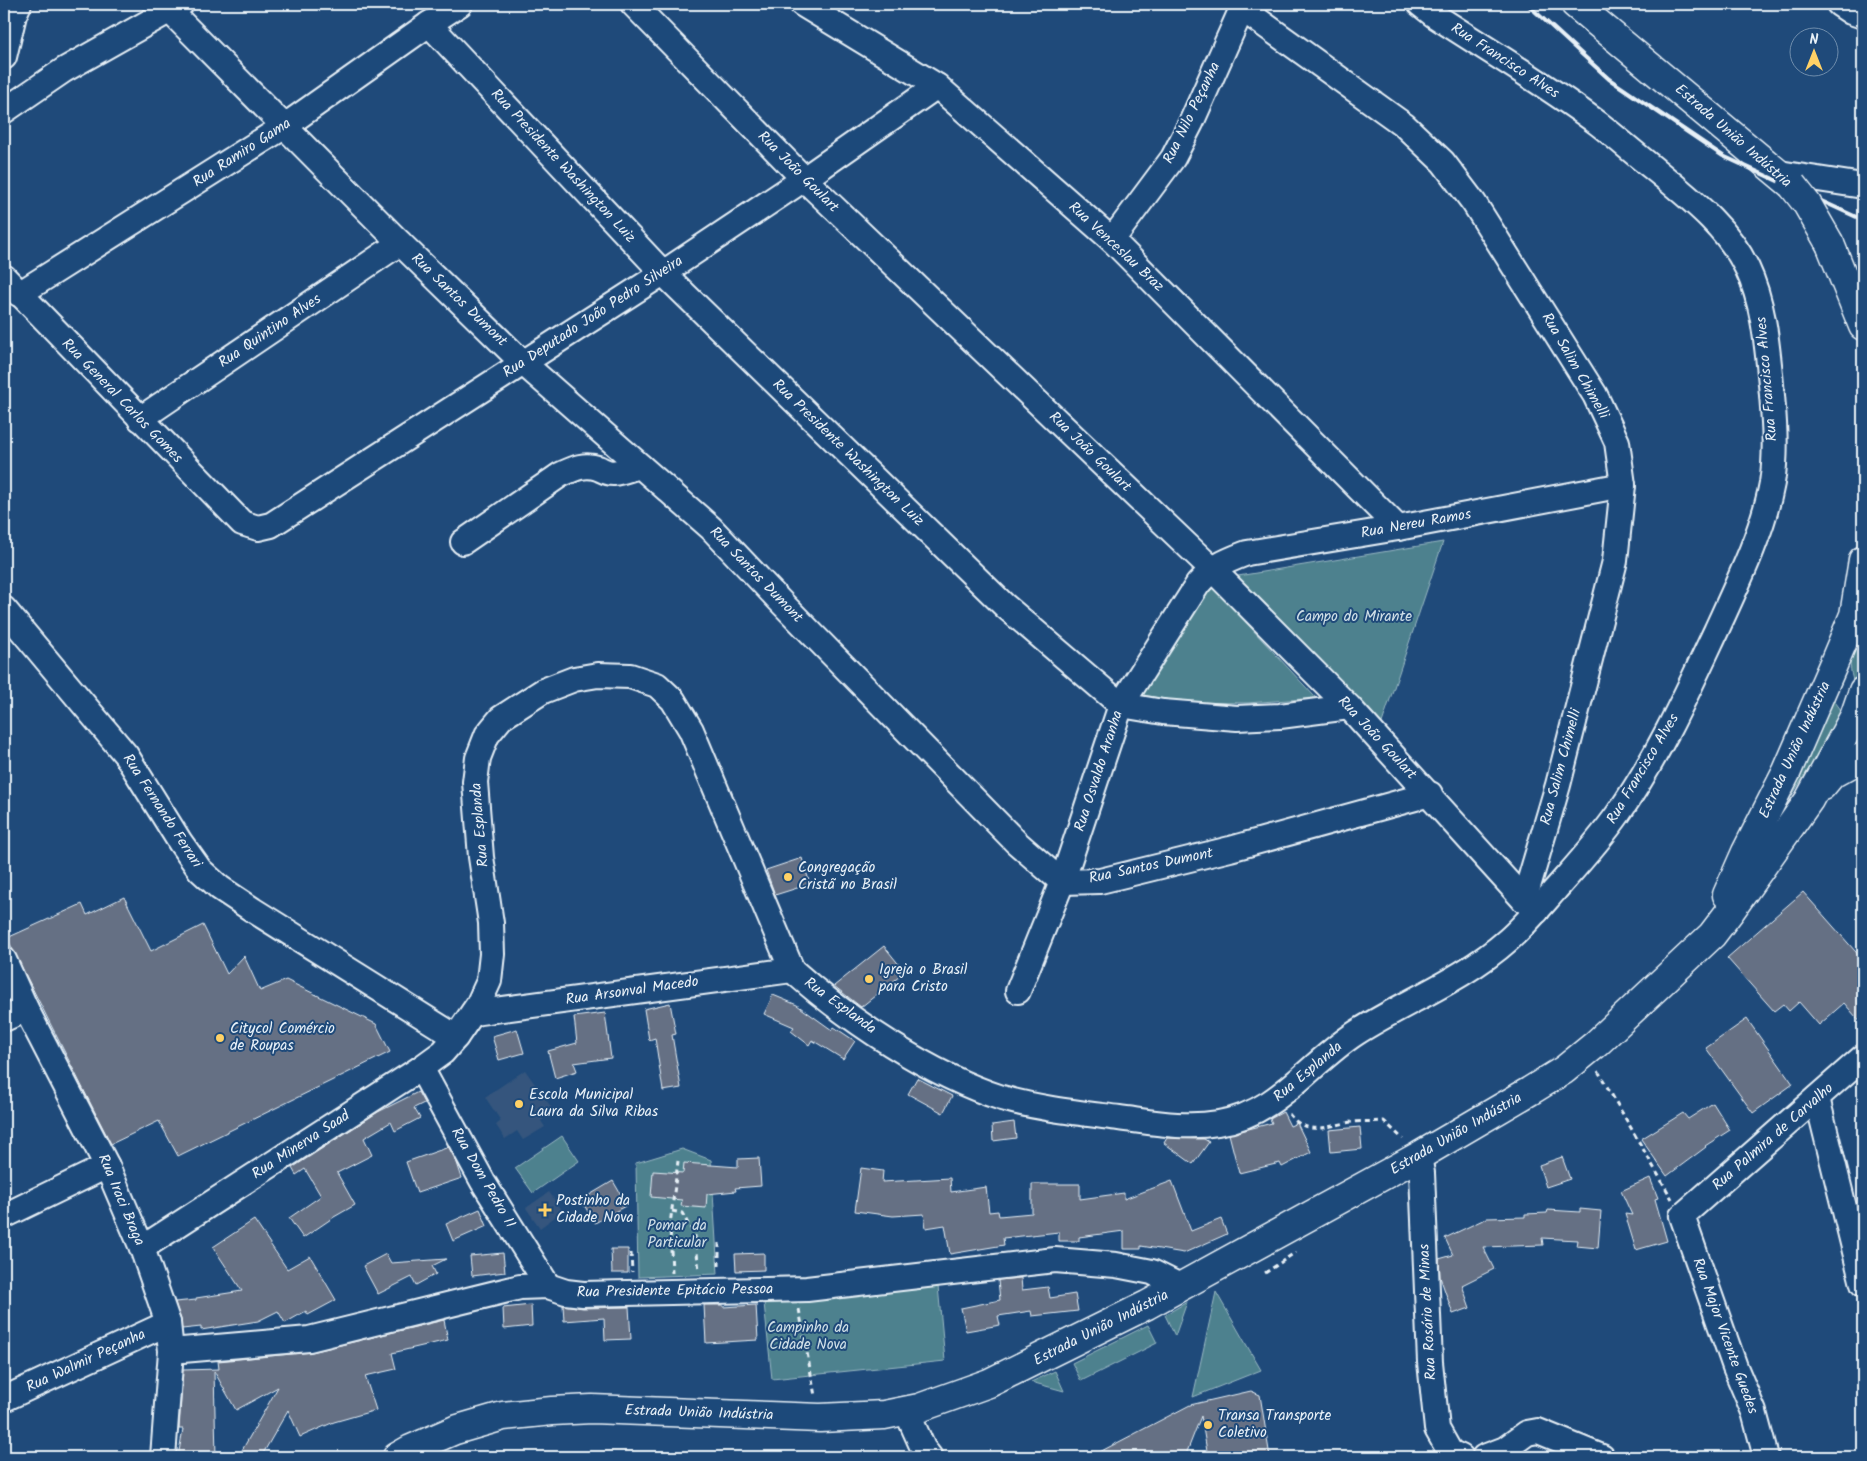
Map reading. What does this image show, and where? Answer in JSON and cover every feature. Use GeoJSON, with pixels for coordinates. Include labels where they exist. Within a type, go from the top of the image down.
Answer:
{"type":"FeatureCollection","features":[{"type":"Feature","properties":{"kind":"main road","name":"Estrada União Indústria"},"geometry":{"type":"LineString","coordinates":[[1575,4],[1786,179],[1807,204],[1830,244],[1863,326]]}},
{"type":"Feature","properties":{"kind":"main road","name":"Estrada União Indústria"},"geometry":{"type":"LineString","coordinates":[[1712,935],[1723,902],[1787,771],[1858,612],[1863,560]]}},
{"type":"Feature","properties":{"kind":"main road"},"geometry":{"type":"LineString","coordinates":[[1833,665],[1836,686],[1859,719]]}},
{"type":"Feature","properties":{"kind":"main road","name":"Estrada União Indústria"},"geometry":{"type":"LineString","coordinates":[[397,1457],[411,1449],[465,1428],[503,1416],[552,1411],[592,1409],[820,1418],[884,1414],[948,1399],[998,1379],[1087,1335],[1419,1156],[1530,1092],[1564,1070],[1596,1044],[1712,935],[1809,800],[1859,719],[1863,691]]}},
{"type":"Feature","properties":{"kind":"main road"},"geometry":{"type":"LineString","coordinates":[[1809,800],[1832,774],[1863,757]]}},
{"type":"Feature","properties":{"kind":"street"},"geometry":{"type":"LineString","coordinates":[[4,57],[14,15],[19,4]]}},
{"type":"Feature","properties":{"kind":"street","name":"Rua Ramiro Gama"},"geometry":{"type":"LineString","coordinates":[[11,286],[284,126],[460,4]]}},
{"type":"Feature","properties":{"kind":"street","name":"Rua João Goulart"},"geometry":{"type":"LineString","coordinates":[[633,4],[804,179],[1212,569],[1349,707],[1530,905]]}},
{"type":"Feature","properties":{"kind":"street","name":"Rua Venceslau Braz"},"geometry":{"type":"LineString","coordinates":[[802,4],[937,86],[1112,240],[1398,528]]}},
{"type":"Feature","properties":{"kind":"street","name":"Rua Francisco Alves"},"geometry":{"type":"LineString","coordinates":[[1420,4],[1599,124],[1690,198],[1721,229],[1746,265],[1762,312],[1766,336],[1774,430],[1773,478],[1763,520],[1727,608],[1652,760],[1621,810],[1596,844],[1530,905]]}},
{"type":"Feature","properties":{"kind":"street"},"geometry":{"type":"LineString","coordinates":[[1839,4],[1851,12],[1863,16]]}},
{"type":"Feature","properties":{"kind":"street","name":"Rua Salim Chimelli"},"geometry":{"type":"LineString","coordinates":[[1242,6],[1404,125],[1443,162],[1474,203],[1595,395],[1617,442],[1623,485],[1614,561],[1530,905]]}},
{"type":"Feature","properties":{"kind":"street","name":"Rua Nilo Peçanha"},"geometry":{"type":"LineString","coordinates":[[1112,240],[1173,158],[1191,123],[1242,6]]}},
{"type":"Feature","properties":{"kind":"street"},"geometry":{"type":"LineString","coordinates":[[4,111],[64,70],[176,7]]}},
{"type":"Feature","properties":{"kind":"street","name":"Rua Santos Dumont"},"geometry":{"type":"LineString","coordinates":[[176,7],[284,126],[400,243],[522,362],[711,528],[1016,842],[1062,882],[1100,881],[1230,849],[1430,794]]}},
{"type":"Feature","properties":{"kind":"street","name":"Rua Presidente Washington Luiz"},"geometry":{"type":"LineString","coordinates":[[429,24],[663,273],[1005,606],[1121,705]]}},
{"type":"Feature","properties":{"kind":"street","name":"Rua Deputado João Pedro Silveira"},"geometry":{"type":"LineString","coordinates":[[242,523],[258,528],[272,525],[522,362],[663,273],[804,179],[937,86]]}},
{"type":"Feature","properties":{"kind":"street"},"geometry":{"type":"LineString","coordinates":[[1786,179],[1863,186]]}},
{"type":"Feature","properties":{"kind":"street","name":"Rua Quintino Alves"},"geometry":{"type":"LineString","coordinates":[[140,419],[400,243]]}},
{"type":"Feature","properties":{"kind":"street","name":"Rua General Carlos Gomes"},"geometry":{"type":"LineString","coordinates":[[11,286],[242,523]]}},
{"type":"Feature","properties":{"kind":"street"},"geometry":{"type":"LineString","coordinates":[[463,542],[560,475],[572,469],[590,466],[614,473],[640,466]]}},
{"type":"Feature","properties":{"kind":"street","name":"Rua Nereu Ramos"},"geometry":{"type":"LineString","coordinates":[[1212,569],[1247,553],[1398,528],[1623,485]]}},
{"type":"Feature","properties":{"kind":"street","name":"Rua Osvaldo Aranha"},"geometry":{"type":"LineString","coordinates":[[1018,990],[1062,882],[1121,705],[1198,584],[1212,569]]}},
{"type":"Feature","properties":{"kind":"street","name":"Rua Fernando Ferrari"},"geometry":{"type":"LineString","coordinates":[[4,609],[126,755],[180,842],[200,870],[220,888],[252,910],[456,1037]]}},
{"type":"Feature","properties":{"kind":"street","name":"Rua Esplanda"},"geometry":{"type":"LineString","coordinates":[[456,1037],[478,1005],[489,982],[492,954],[491,923],[481,857],[475,782],[478,758],[487,735],[501,718],[543,691],[574,679],[598,675],[630,676],[657,685],[673,700],[691,730],[792,970],[824,998],[911,1056],[954,1078],[999,1097],[1038,1107],[1187,1125],[1217,1124],[1243,1117],[1266,1106],[1286,1093],[1324,1056],[1354,1034],[1462,974],[1488,957],[1530,905]]}},
{"type":"Feature","properties":{"kind":"street"},"geometry":{"type":"LineString","coordinates":[[1121,705],[1163,712],[1237,718],[1280,716],[1349,707]]}},
{"type":"Feature","properties":{"kind":"street","name":"Rua Iraci Braga"},"geometry":{"type":"LineString","coordinates":[[4,960],[26,1009],[107,1166],[142,1248],[168,1323],[171,1351],[163,1457]]}},
{"type":"Feature","properties":{"kind":"street","name":"Rua Arsonval Macedo"},"geometry":{"type":"LineString","coordinates":[[473,1013],[792,970]]}},
{"type":"Feature","properties":{"kind":"street"},"geometry":{"type":"LineString","coordinates":[[4,1019],[26,1009]]}},
{"type":"Feature","properties":{"kind":"street","name":"Rua Minerva Saad"},"geometry":{"type":"LineString","coordinates":[[142,1248],[420,1068],[443,1052],[456,1037]]}},
{"type":"Feature","properties":{"kind":"street","name":"Rua Palmira de Carvalho"},"geometry":{"type":"LineString","coordinates":[[1682,1216],[1863,1057]]}},
{"type":"Feature","properties":{"kind":"street","name":"Rua Dom Pedro II"},"geometry":{"type":"LineString","coordinates":[[420,1068],[483,1182],[548,1286]]}},
{"type":"Feature","properties":{"kind":"street"},"geometry":{"type":"LineString","coordinates":[[1817,1098],[1863,1284]]}},
{"type":"Feature","properties":{"kind":"street","name":"Rua Rosário de Minas"},"geometry":{"type":"LineString","coordinates":[[1419,1156],[1422,1173],[1430,1362],[1437,1429],[1450,1452],[1461,1457]]}},
{"type":"Feature","properties":{"kind":"street"},"geometry":{"type":"LineString","coordinates":[[4,1216],[107,1166]]}},
{"type":"Feature","properties":{"kind":"street","name":"Rua Major Vicente Guedes"},"geometry":{"type":"LineString","coordinates":[[1682,1216],[1735,1367],[1754,1412],[1766,1457]]}},
{"type":"Feature","properties":{"kind":"street","name":"Rua Presidente Epitácio Pessoa"},"geometry":{"type":"LineString","coordinates":[[171,1351],[309,1339],[520,1287],[548,1286],[566,1292],[583,1294],[795,1289],[1055,1260],[1125,1266],[1152,1272],[1180,1286]]}},
{"type":"Feature","properties":{"kind":"street","name":"Rua Walmir Peçanha"},"geometry":{"type":"LineString","coordinates":[[4,1399],[168,1323]]}},
{"type":"Feature","properties":{"kind":"street"},"geometry":{"type":"LineString","coordinates":[[906,1410],[923,1448],[930,1457]]}},
{"type":"Feature","properties":{"kind":"street"},"geometry":{"type":"LineString","coordinates":[[1484,1457],[1505,1449],[1527,1433],[1538,1431],[1602,1457]]}},
{"type":"Feature","properties":{"kind":"street"},"geometry":{"type":"LineString","coordinates":[[1549,1434],[1554,1457]]}},
{"type":"Feature","properties":{"kind":"path"},"geometry":{"type":"LineString","coordinates":[[1598,1072],[1682,1216]]}},
{"type":"Feature","properties":{"kind":"path"},"geometry":{"type":"LineString","coordinates":[[1288,1113],[1294,1120],[1316,1129],[1352,1122],[1384,1122],[1414,1148],[1419,1156]]}},
{"type":"Feature","properties":{"kind":"path"},"geometry":{"type":"LineString","coordinates":[[672,1279],[670,1225],[678,1161]]}},
{"type":"Feature","properties":{"kind":"path"},"geometry":{"type":"LineString","coordinates":[[672,1212],[682,1213],[695,1236],[700,1278]]}},
{"type":"Feature","properties":{"kind":"path"},"geometry":{"type":"LineString","coordinates":[[719,1243],[719,1278]]}},
{"type":"Feature","properties":{"kind":"path"},"geometry":{"type":"LineString","coordinates":[[631,1253],[632,1280]]}},
{"type":"Feature","properties":{"kind":"path"},"geometry":{"type":"LineString","coordinates":[[795,1289],[820,1418]]}},
{"type":"Feature","properties":{"kind":"shaded area","name":"Escola Municipal Laura da Silva Ribas"},"geometry":{"type":"Polygon","coordinates":[[[525,1070],[554,1111],[541,1121],[545,1127],[523,1140],[517,1131],[505,1139],[496,1125],[501,1121],[485,1097],[525,1070]]]}},
{"type":"Feature","properties":{"kind":"shaded area","name":"Postinho da Cidade Nova"},"geometry":{"type":"Polygon","coordinates":[[[549,1192],[563,1211],[540,1228],[526,1208],[549,1192]]]}},
{"type":"Feature","properties":{"kind":"green space","name":"Campo do Mirante"},"geometry":{"type":"Polygon","coordinates":[[[1443,542],[1381,726],[1232,577],[1443,542]]]}},
{"type":"Feature","properties":{"kind":"green space","name":"Campo do Mirante"},"geometry":{"type":"Polygon","coordinates":[[[1211,585],[1316,698],[1247,703],[1181,702],[1143,695],[1181,628],[1211,585]]]}},
{"type":"Feature","properties":{"kind":"green space"},"geometry":{"type":"Polygon","coordinates":[[[1863,626],[1863,673],[1857,692],[1850,665],[1852,650],[1863,626]]]}},
{"type":"Feature","properties":{"kind":"green space"},"geometry":{"type":"Polygon","coordinates":[[[1830,695],[1844,714],[1789,800],[1830,695]]]}},
{"type":"Feature","properties":{"kind":"green space"},"geometry":{"type":"Polygon","coordinates":[[[562,1136],[579,1161],[533,1193],[515,1168],[562,1136]]]}},
{"type":"Feature","properties":{"kind":"green space","name":"Pomar da Particular"},"geometry":{"type":"Polygon","coordinates":[[[682,1149],[711,1160],[718,1274],[638,1277],[636,1163],[682,1149]]]}},
{"type":"Feature","properties":{"kind":"green space","name":"Campinho da Cidade Nova"},"geometry":{"type":"Polygon","coordinates":[[[938,1286],[945,1361],[772,1379],[764,1303],[938,1286]]]}},
{"type":"Feature","properties":{"kind":"green space"},"geometry":{"type":"Polygon","coordinates":[[[1216,1292],[1261,1370],[1193,1397],[1216,1292]]]}},
{"type":"Feature","properties":{"kind":"green space"},"geometry":{"type":"Polygon","coordinates":[[[1187,1302],[1175,1336],[1165,1315],[1187,1302]]]}},
{"type":"Feature","properties":{"kind":"green space"},"geometry":{"type":"Polygon","coordinates":[[[1148,1325],[1157,1343],[1081,1381],[1072,1363],[1148,1325]]]}},
{"type":"Feature","properties":{"kind":"green space"},"geometry":{"type":"Polygon","coordinates":[[[1055,1371],[1064,1391],[1031,1382],[1055,1371]]]}},
{"type":"Feature","properties":{"kind":"building","name":"Congregação Cristã no Brasil"},"geometry":{"type":"Polygon","coordinates":[[[802,858],[810,884],[775,895],[766,870],[802,858]]]}},
{"type":"Feature","properties":{"kind":"building"},"geometry":{"type":"Polygon","coordinates":[[[1803,892],[1863,960],[1863,1025],[1844,1003],[1819,1025],[1799,1002],[1789,1011],[1783,1004],[1774,1011],[1727,958],[1803,892]]]}},
{"type":"Feature","properties":{"kind":"building","name":"Citycol Comércio de Roupas"},"geometry":{"type":"Polygon","coordinates":[[[124,897],[151,951],[203,925],[227,974],[244,956],[260,991],[286,980],[376,1024],[390,1052],[178,1156],[159,1121],[111,1144],[7,938],[82,904],[87,915],[124,897]]]}},
{"type":"Feature","properties":{"kind":"building","name":"Igreja o Brasil para Cristo"},"geometry":{"type":"Polygon","coordinates":[[[884,946],[905,972],[861,1007],[834,986],[884,946]]]}},
{"type":"Feature","properties":{"kind":"building"},"geometry":{"type":"Polygon","coordinates":[[[773,995],[797,1005],[832,1030],[834,1027],[855,1041],[843,1059],[812,1040],[809,1045],[791,1031],[794,1027],[764,1014],[773,995]]]}},
{"type":"Feature","properties":{"kind":"building"},"geometry":{"type":"Polygon","coordinates":[[[670,1003],[676,1034],[672,1035],[681,1088],[663,1091],[655,1038],[649,1040],[644,1009],[670,1003]]]}},
{"type":"Feature","properties":{"kind":"building"},"geometry":{"type":"Polygon","coordinates":[[[605,1013],[611,1058],[574,1063],[577,1071],[555,1078],[548,1051],[577,1043],[574,1017],[605,1013]]]}},
{"type":"Feature","properties":{"kind":"building"},"geometry":{"type":"Polygon","coordinates":[[[1747,1019],[1793,1084],[1753,1113],[1706,1048],[1747,1019]]]}},
{"type":"Feature","properties":{"kind":"building"},"geometry":{"type":"Polygon","coordinates":[[[517,1029],[524,1053],[499,1060],[492,1036],[517,1029]]]}},
{"type":"Feature","properties":{"kind":"building"},"geometry":{"type":"Polygon","coordinates":[[[917,1078],[952,1096],[943,1113],[908,1094],[917,1078]]]}},
{"type":"Feature","properties":{"kind":"building"},"geometry":{"type":"Polygon","coordinates":[[[418,1092],[424,1103],[414,1108],[420,1118],[395,1131],[391,1122],[364,1138],[372,1155],[337,1173],[355,1205],[303,1238],[289,1218],[321,1196],[305,1169],[296,1175],[292,1168],[378,1112],[418,1092]]]}},
{"type":"Feature","properties":{"kind":"building"},"geometry":{"type":"Polygon","coordinates":[[[1713,1103],[1730,1130],[1705,1146],[1667,1176],[1641,1139],[1683,1113],[1688,1119],[1713,1103]]]}},
{"type":"Feature","properties":{"kind":"building"},"geometry":{"type":"Polygon","coordinates":[[[1283,1112],[1290,1126],[1297,1123],[1311,1152],[1282,1167],[1280,1163],[1239,1173],[1229,1134],[1272,1123],[1270,1119],[1283,1112]]]}},
{"type":"Feature","properties":{"kind":"building"},"geometry":{"type":"Polygon","coordinates":[[[1014,1122],[1016,1138],[993,1141],[992,1125],[1014,1122]]]}},
{"type":"Feature","properties":{"kind":"building"},"geometry":{"type":"Polygon","coordinates":[[[1360,1127],[1362,1149],[1331,1152],[1329,1130],[1360,1127]]]}},
{"type":"Feature","properties":{"kind":"building"},"geometry":{"type":"Polygon","coordinates":[[[1167,1138],[1204,1139],[1209,1142],[1193,1164],[1164,1143],[1167,1138]]]}},
{"type":"Feature","properties":{"kind":"building"},"geometry":{"type":"Polygon","coordinates":[[[449,1147],[462,1178],[417,1193],[406,1162],[449,1147]]]}},
{"type":"Feature","properties":{"kind":"building"},"geometry":{"type":"Polygon","coordinates":[[[1562,1157],[1570,1179],[1546,1187],[1539,1165],[1562,1157]]]}},
{"type":"Feature","properties":{"kind":"building"},"geometry":{"type":"Polygon","coordinates":[[[759,1158],[761,1186],[735,1188],[736,1191],[707,1194],[706,1208],[681,1206],[682,1200],[651,1197],[653,1171],[683,1173],[684,1163],[738,1167],[738,1159],[759,1158]]]}},
{"type":"Feature","properties":{"kind":"building"},"geometry":{"type":"Polygon","coordinates":[[[861,1168],[883,1171],[882,1182],[950,1178],[951,1192],[986,1187],[989,1212],[998,1211],[999,1216],[1032,1213],[1032,1184],[1080,1184],[1080,1199],[1124,1193],[1124,1199],[1172,1181],[1191,1231],[1221,1219],[1227,1234],[1184,1253],[1141,1246],[1141,1249],[1124,1249],[1124,1231],[1079,1237],[1079,1241],[1059,1241],[1059,1232],[1003,1238],[1004,1245],[950,1254],[945,1225],[926,1228],[924,1214],[893,1216],[855,1211],[861,1168]]]}},
{"type":"Feature","properties":{"kind":"building"},"geometry":{"type":"Polygon","coordinates":[[[1650,1178],[1658,1198],[1655,1199],[1667,1241],[1636,1250],[1625,1214],[1632,1215],[1621,1191],[1650,1178]]]}},
{"type":"Feature","properties":{"kind":"building"},"geometry":{"type":"Polygon","coordinates":[[[613,1181],[627,1205],[595,1223],[581,1200],[613,1181]]]}},
{"type":"Feature","properties":{"kind":"building"},"geometry":{"type":"Polygon","coordinates":[[[480,1209],[487,1226],[453,1241],[446,1224],[480,1209]]]}},
{"type":"Feature","properties":{"kind":"building"},"geometry":{"type":"Polygon","coordinates":[[[1580,1209],[1601,1211],[1598,1248],[1576,1246],[1577,1240],[1542,1238],[1543,1245],[1483,1247],[1494,1269],[1462,1285],[1470,1308],[1453,1314],[1440,1277],[1439,1259],[1453,1255],[1445,1238],[1487,1218],[1525,1217],[1525,1214],[1547,1213],[1548,1210],[1580,1212],[1580,1209]]]}},
{"type":"Feature","properties":{"kind":"building"},"geometry":{"type":"Polygon","coordinates":[[[254,1220],[287,1269],[310,1256],[336,1300],[308,1315],[306,1311],[285,1323],[278,1311],[258,1321],[201,1330],[201,1327],[182,1329],[175,1302],[242,1291],[213,1247],[254,1220]]]}},
{"type":"Feature","properties":{"kind":"building"},"geometry":{"type":"Polygon","coordinates":[[[611,1249],[628,1249],[628,1273],[612,1273],[611,1249]]]}},
{"type":"Feature","properties":{"kind":"building"},"geometry":{"type":"Polygon","coordinates":[[[503,1253],[505,1272],[472,1276],[470,1256],[503,1253]]]}},
{"type":"Feature","properties":{"kind":"building"},"geometry":{"type":"Polygon","coordinates":[[[764,1253],[764,1270],[736,1271],[735,1254],[764,1253]]]}},
{"type":"Feature","properties":{"kind":"building"},"geometry":{"type":"Polygon","coordinates":[[[386,1254],[391,1263],[446,1259],[432,1266],[436,1274],[416,1285],[412,1277],[378,1294],[363,1266],[386,1254]]]}},
{"type":"Feature","properties":{"kind":"building"},"geometry":{"type":"Polygon","coordinates":[[[1021,1278],[1022,1290],[1048,1287],[1050,1298],[1075,1294],[1078,1311],[1032,1316],[1031,1311],[998,1316],[1000,1325],[966,1331],[961,1308],[1000,1300],[998,1280],[1021,1278]]]}},
{"type":"Feature","properties":{"kind":"building"},"geometry":{"type":"Polygon","coordinates":[[[531,1305],[532,1326],[504,1329],[503,1308],[531,1305]]]}},
{"type":"Feature","properties":{"kind":"building"},"geometry":{"type":"Polygon","coordinates":[[[563,1305],[583,1308],[629,1307],[631,1339],[605,1340],[604,1318],[564,1321],[563,1305]]]}},
{"type":"Feature","properties":{"kind":"building"},"geometry":{"type":"Polygon","coordinates":[[[704,1305],[723,1305],[723,1307],[756,1305],[758,1340],[706,1343],[704,1305]]]}},
{"type":"Feature","properties":{"kind":"building"},"geometry":{"type":"Polygon","coordinates":[[[444,1320],[448,1340],[392,1353],[396,1369],[365,1376],[376,1410],[334,1422],[300,1437],[288,1410],[261,1457],[250,1457],[241,1452],[278,1387],[236,1410],[214,1371],[216,1457],[178,1457],[183,1429],[179,1429],[183,1370],[219,1369],[218,1361],[312,1352],[444,1320]]]}},
{"type":"Feature","properties":{"kind":"building","name":"Transa Transporte Coletivo"},"geometry":{"type":"Polygon","coordinates":[[[1251,1391],[1260,1395],[1270,1457],[1208,1457],[1201,1416],[1185,1457],[1090,1457],[1190,1405],[1251,1391]]]}},
{"type":"Feature","properties":{"kind":"railway"},"geometry":{"type":"LineString","coordinates":[[1527,4],[1609,79],[1723,156],[1863,220]]}},
{"type":"Feature","properties":{"kind":"place","name":"Congregação Cristã no Brasil"},"geometry":{"type":"Point","coordinates":[788,877]}},
{"type":"Feature","properties":{"kind":"place","name":"Igreja o Brasil para Cristo"},"geometry":{"type":"Point","coordinates":[869,979]}},
{"type":"Feature","properties":{"kind":"place","name":"Citycol Comércio de Roupas"},"geometry":{"type":"Point","coordinates":[220,1038]}},
{"type":"Feature","properties":{"kind":"place","name":"Escola Municipal Laura da Silva Ribas"},"geometry":{"type":"Point","coordinates":[519,1104]}},
{"type":"Feature","properties":{"kind":"place","name":"Postinho da Cidade Nova"},"geometry":{"type":"Point","coordinates":[545,1210]}},
{"type":"Feature","properties":{"kind":"place","name":"Transa Transporte Coletivo"},"geometry":{"type":"Point","coordinates":[1208,1425]}}]}
